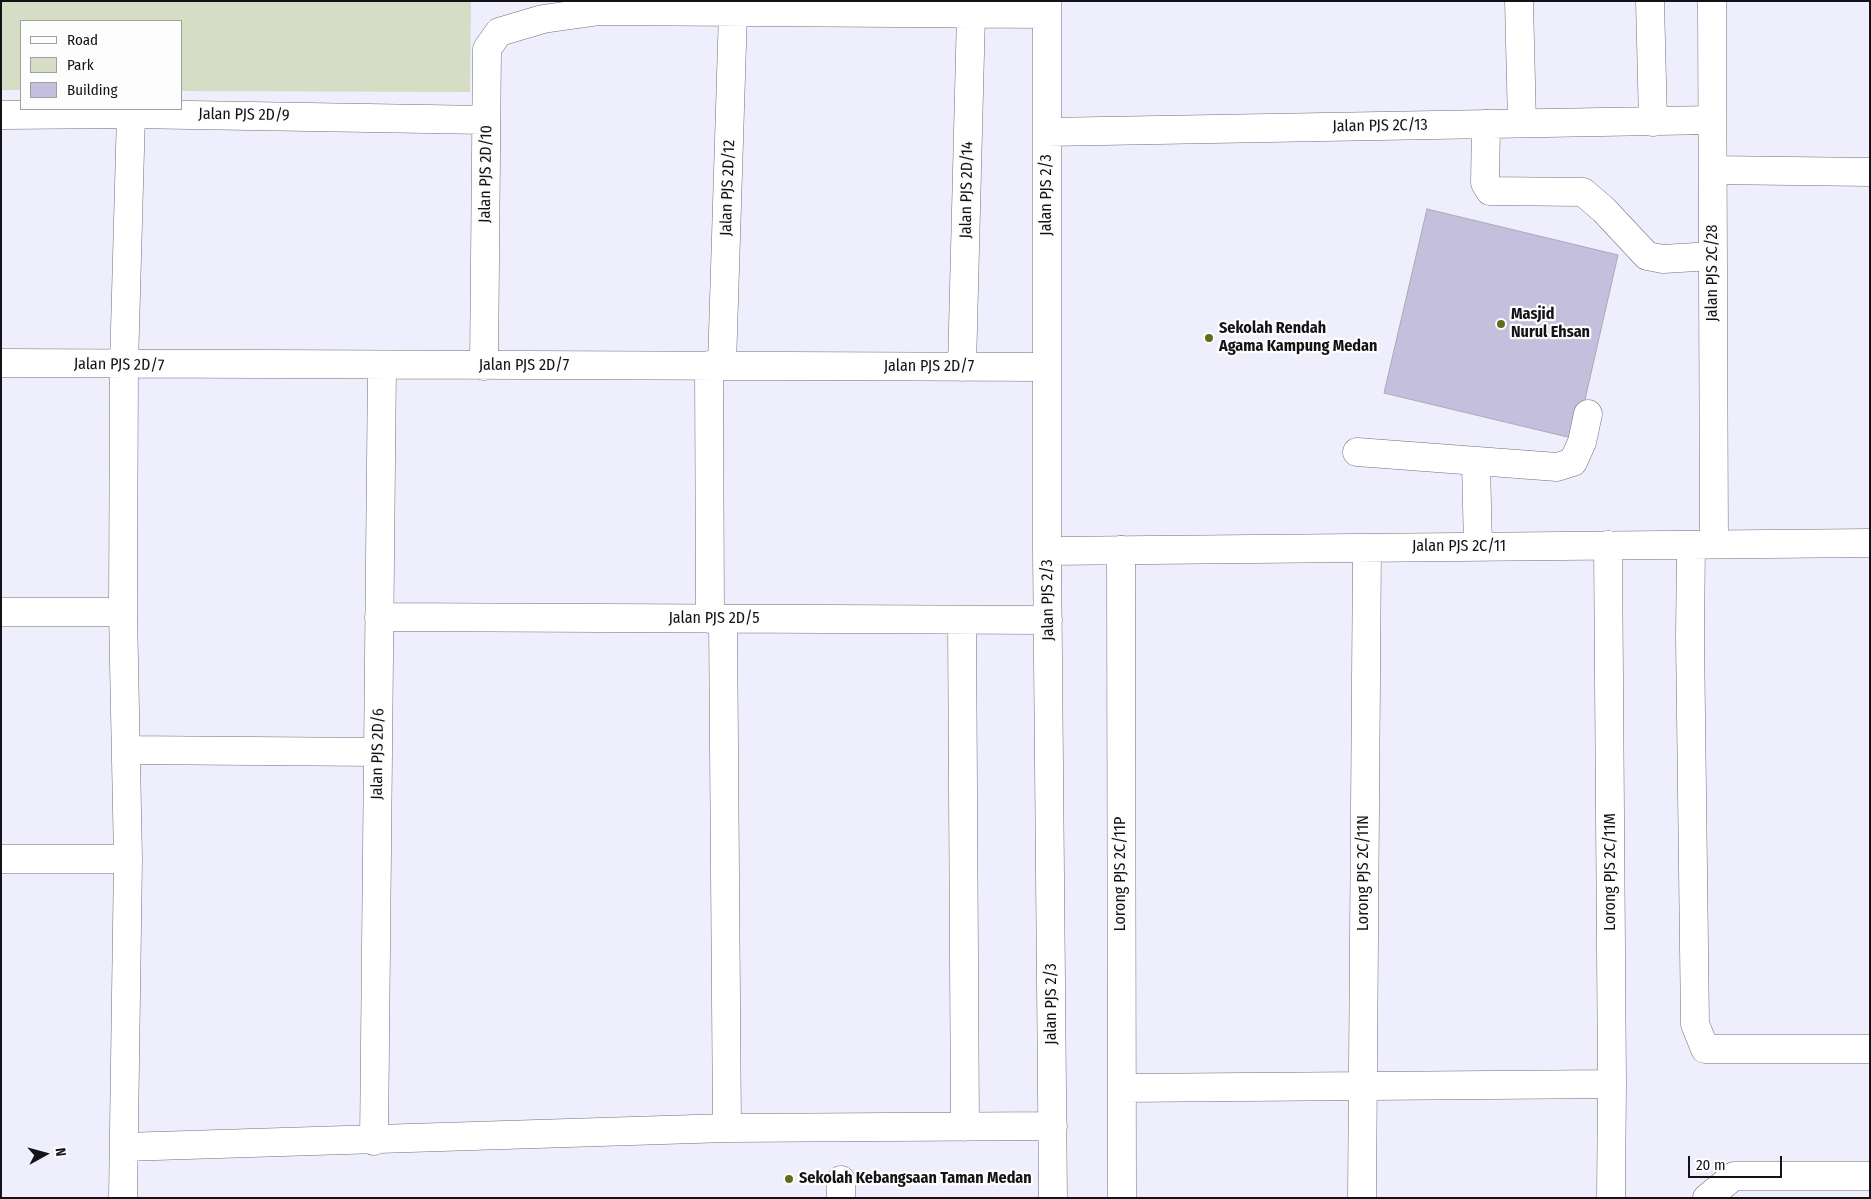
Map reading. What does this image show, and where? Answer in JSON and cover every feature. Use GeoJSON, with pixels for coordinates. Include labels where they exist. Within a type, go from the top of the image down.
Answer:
{"type":"FeatureCollection","features":[{"type":"Feature","properties":{"kind":"street"},"geometry":{"type":"LineString","coordinates":[[1519,1],[1522,123]]}},
{"type":"Feature","properties":{"kind":"street"},"geometry":{"type":"LineString","coordinates":[[1650,1],[1653,122]]}},
{"type":"Feature","properties":{"kind":"street","name":"Jalan PJS 2C/28"},"geometry":{"type":"LineString","coordinates":[[1712,1],[1713,256],[1702,544],[1690,637],[1695,1024],[1705,1049],[1870,1049]]}},
{"type":"Feature","properties":{"kind":"street","name":"Jalan PJS 2D/10"},"geometry":{"type":"LineString","coordinates":[[484,366],[487,49],[499,32],[543,19],[600,11],[970,14],[1047,8]]}},
{"type":"Feature","properties":{"kind":"street","name":"Jalan PJS 2/3"},"geometry":{"type":"LineString","coordinates":[[1047,8],[1047,551],[1054,1198]]}},
{"type":"Feature","properties":{"kind":"street","name":"Jalan PJS 2D/12"},"geometry":{"type":"LineString","coordinates":[[727,1128],[716,619],[716,365],[733,12]]}},
{"type":"Feature","properties":{"kind":"street","name":"Jalan PJS 2D/14"},"geometry":{"type":"LineString","coordinates":[[962,367],[970,14]]}},
{"type":"Feature","properties":{"kind":"street"},"geometry":{"type":"LineString","coordinates":[[123,1198],[128,859],[123,612],[124,365],[131,114]]}},
{"type":"Feature","properties":{"kind":"street","name":"Jalan PJS 2D/9"},"geometry":{"type":"LineString","coordinates":[[1,115],[131,114],[486,120]]}},
{"type":"Feature","properties":{"kind":"street","name":"Jalan PJS 2C/13"},"geometry":{"type":"LineString","coordinates":[[1047,132],[1712,120]]}},
{"type":"Feature","properties":{"kind":"street"},"geometry":{"type":"LineString","coordinates":[[1486,124],[1485,183],[1490,191],[1583,192],[1604,210],[1647,256],[1663,259],[1713,256]]}},
{"type":"Feature","properties":{"kind":"street"},"geometry":{"type":"LineString","coordinates":[[1713,170],[1870,172]]}},
{"type":"Feature","properties":{"kind":"street","name":"Jalan PJS 2D/7"},"geometry":{"type":"LineString","coordinates":[[1,363],[1047,368]]}},
{"type":"Feature","properties":{"kind":"street","name":"Jalan PJS 2D/6"},"geometry":{"type":"LineString","coordinates":[[374,1141],[382,366]]}},
{"type":"Feature","properties":{"kind":"street"},"geometry":{"type":"LineString","coordinates":[[1358,452],[1476,463],[1557,467],[1573,462],[1582,442],[1588,414]]}},
{"type":"Feature","properties":{"kind":"street"},"geometry":{"type":"LineString","coordinates":[[1476,463],[1478,547]]}},
{"type":"Feature","properties":{"kind":"street","name":"Jalan PJS 2C/11"},"geometry":{"type":"LineString","coordinates":[[1047,551],[1870,543]]}},
{"type":"Feature","properties":{"kind":"street","name":"Lorong PJS 2C/11M"},"geometry":{"type":"LineString","coordinates":[[1608,545],[1612,1084],[1611,1198]]}},
{"type":"Feature","properties":{"kind":"street","name":"Lorong PJS 2C/11N"},"geometry":{"type":"LineString","coordinates":[[1362,1198],[1367,548]]}},
{"type":"Feature","properties":{"kind":"street","name":"Lorong PJS 2C/11P"},"geometry":{"type":"LineString","coordinates":[[1121,550],[1122,1198]]}},
{"type":"Feature","properties":{"kind":"street"},"geometry":{"type":"LineString","coordinates":[[1,612],[123,612]]}},
{"type":"Feature","properties":{"kind":"street","name":"Jalan PJS 2D/5"},"geometry":{"type":"LineString","coordinates":[[380,618],[962,622],[1048,620]]}},
{"type":"Feature","properties":{"kind":"street"},"geometry":{"type":"LineString","coordinates":[[962,622],[965,1127]]}},
{"type":"Feature","properties":{"kind":"street"},"geometry":{"type":"LineString","coordinates":[[127,750],[378,752]]}},
{"type":"Feature","properties":{"kind":"street"},"geometry":{"type":"LineString","coordinates":[[1,859],[128,859]]}},
{"type":"Feature","properties":{"kind":"street"},"geometry":{"type":"LineString","coordinates":[[1122,1088],[1612,1084]]}},
{"type":"Feature","properties":{"kind":"street"},"geometry":{"type":"LineString","coordinates":[[124,1147],[374,1141],[727,1128],[1053,1126]]}},
{"type":"Feature","properties":{"kind":"street"},"geometry":{"type":"LineString","coordinates":[[1707,1198],[1734,1176],[1870,1176]]}},
{"type":"Feature","properties":{"kind":"green space"},"geometry":{"type":"Polygon","coordinates":[[[1,1],[471,1],[470,92],[182,91],[182,20],[20,20],[20,90],[1,90],[1,1]]]}},
{"type":"Feature","properties":{"kind":"building","name":"Masjid Nurul Ehsan"},"geometry":{"type":"Polygon","coordinates":[[[1427,209],[1618,255],[1576,439],[1384,393],[1427,209]]]}},
{"type":"Feature","properties":{"kind":"place","name":"Masjid Nurul Ehsan"},"geometry":{"type":"Point","coordinates":[1501,324]}},
{"type":"Feature","properties":{"kind":"place","name":"Sekolah Rendah Agama Kampung Medan"},"geometry":{"type":"Point","coordinates":[1209,338]}},
{"type":"Feature","properties":{"kind":"place","name":"Sekolah Kebangsaan Taman Medan"},"geometry":{"type":"Point","coordinates":[789,1179]}}]}
